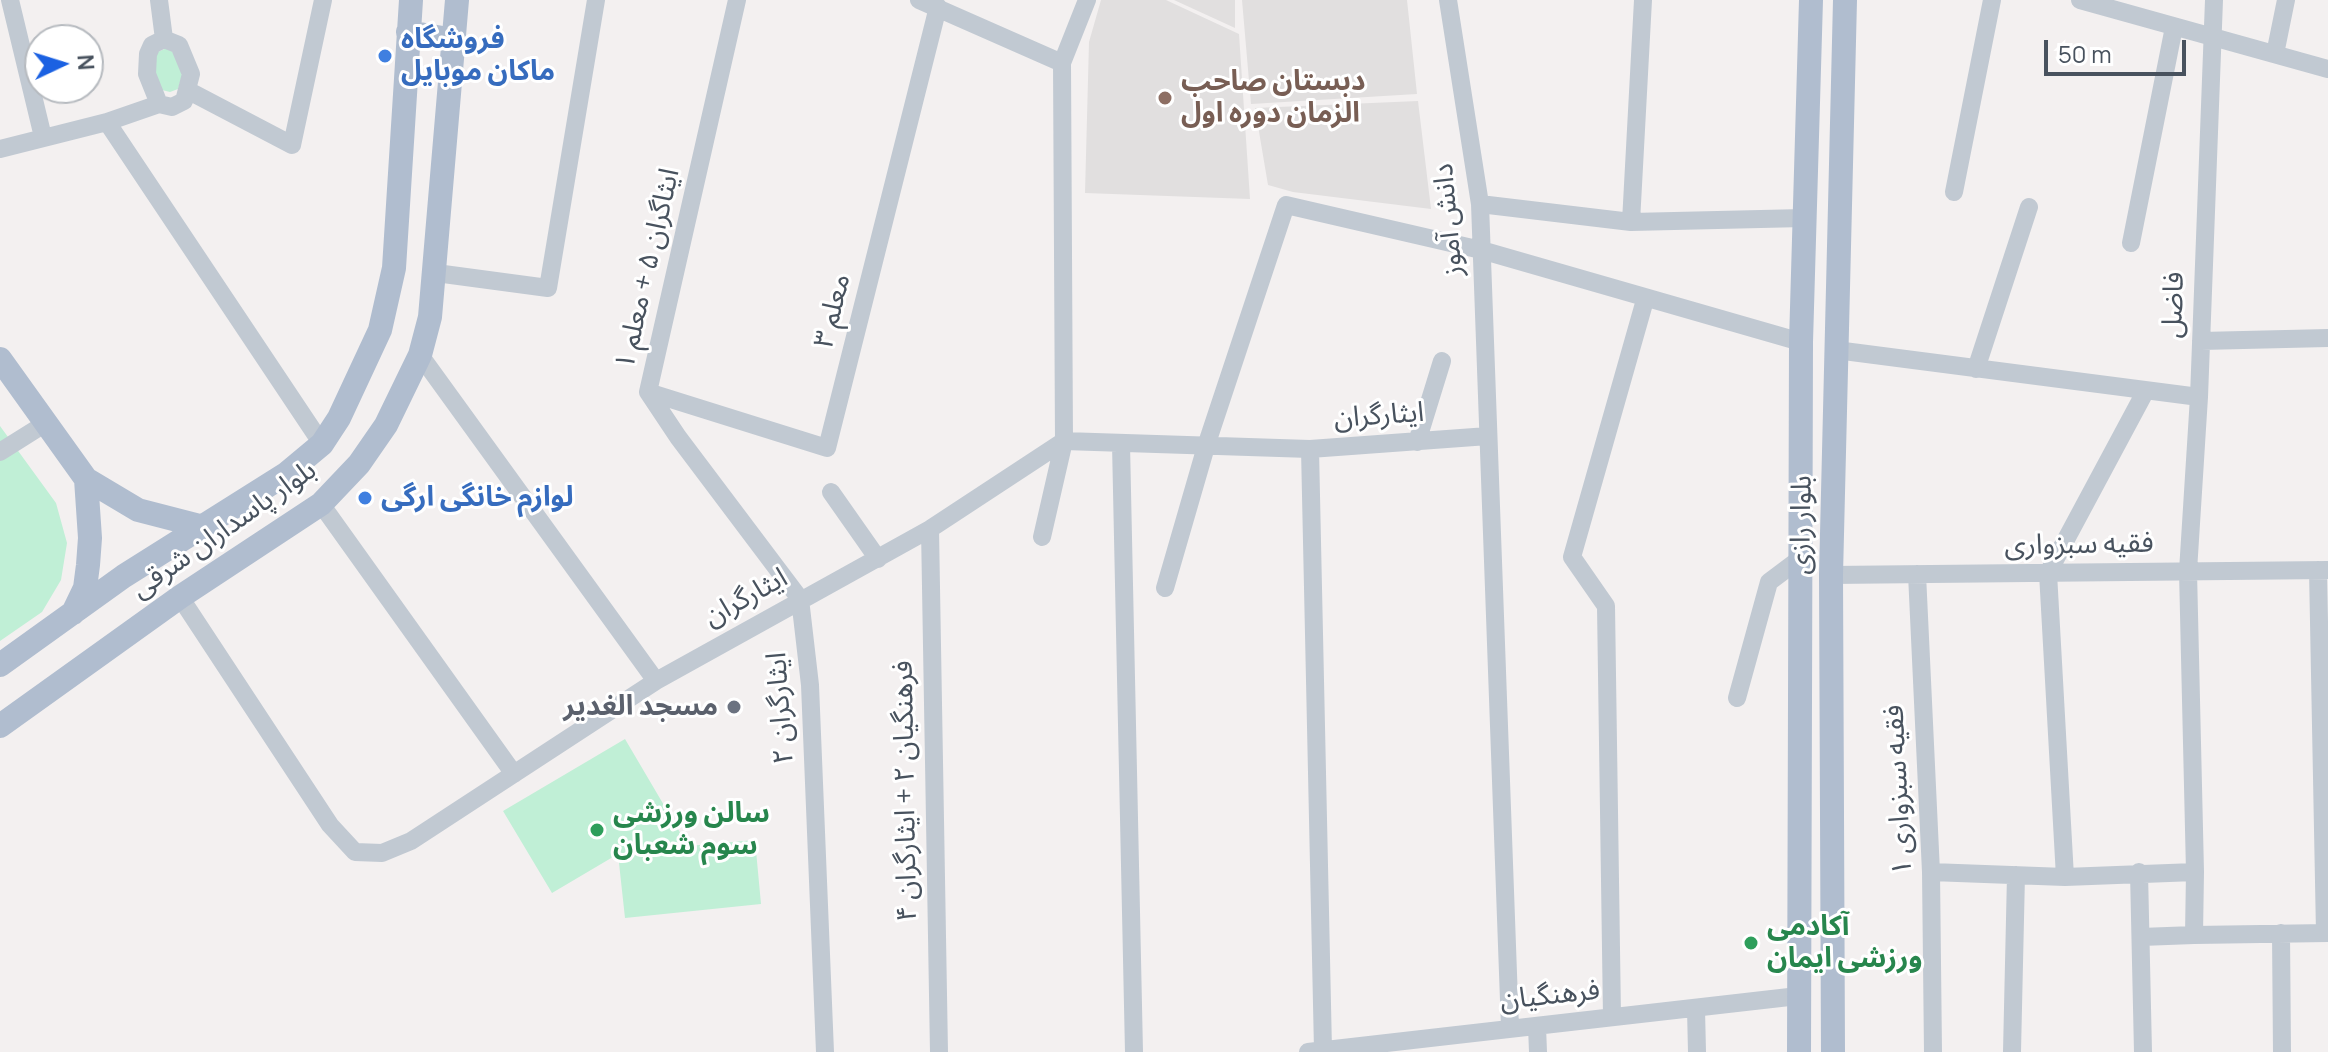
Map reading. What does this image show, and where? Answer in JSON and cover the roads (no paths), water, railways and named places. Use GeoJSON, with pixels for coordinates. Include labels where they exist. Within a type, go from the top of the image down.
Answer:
{"type":"FeatureCollection","features":[{"type":"Feature","properties":{"kind":"main road","name":"بلوار پاسداران شرقی"},"geometry":{"type":"LineString","coordinates":[[0,665],[200,526],[286,474],[322,444],[350,397],[380,330],[394,268],[411,0]]}},
{"type":"Feature","properties":{"kind":"main road","name":"بلوار پاسداران شرقی"},"geometry":{"type":"LineString","coordinates":[[0,726],[180,597],[321,504],[359,464],[386,425],[420,355],[436,273],[457,0]]}},
{"type":"Feature","properties":{"kind":"main road","name":"بلوار رازی"},"geometry":{"type":"LineString","coordinates":[[1799,1052],[1801,342],[1811,0]]}},
{"type":"Feature","properties":{"kind":"main road","name":"بلوار رازی"},"geometry":{"type":"LineString","coordinates":[[1833,1052],[1831,575],[1845,0]]}},
{"type":"Feature","properties":{"kind":"main road"},"geometry":{"type":"LineString","coordinates":[[408,32],[454,40]]}},
{"type":"Feature","properties":{"kind":"main road"},"geometry":{"type":"LineString","coordinates":[[1809,62],[1843,63]]}},
{"type":"Feature","properties":{"kind":"main road"},"geometry":{"type":"LineString","coordinates":[[0,359],[86,479],[138,510],[200,526]]}},
{"type":"Feature","properties":{"kind":"main road"},"geometry":{"type":"LineString","coordinates":[[73,613],[85,588],[88,565],[90,538],[86,479]]}},
{"type":"Feature","properties":{"kind":"street"},"geometry":{"type":"LineString","coordinates":[[10,0],[43,137]]}},
{"type":"Feature","properties":{"kind":"street"},"geometry":{"type":"LineString","coordinates":[[159,0],[164,39]]}},
{"type":"Feature","properties":{"kind":"street"},"geometry":{"type":"LineString","coordinates":[[189,91],[292,145],[323,0]]}},
{"type":"Feature","properties":{"kind":"street"},"geometry":{"type":"LineString","coordinates":[[436,273],[548,288],[596,0]]}},
{"type":"Feature","properties":{"kind":"street","name":"ایثاگران ۵ + معلم ۱"},"geometry":{"type":"LineString","coordinates":[[737,0],[648,392],[678,437],[800,599]]}},
{"type":"Feature","properties":{"kind":"street"},"geometry":{"type":"LineString","coordinates":[[919,0],[1062,63]]}},
{"type":"Feature","properties":{"kind":"street"},"geometry":{"type":"LineString","coordinates":[[1042,537],[1064,441],[1062,63],[1087,0]]}},
{"type":"Feature","properties":{"kind":"street","name":"دانش آموز"},"geometry":{"type":"LineString","coordinates":[[1448,0],[1480,204],[1510,1028]]}},
{"type":"Feature","properties":{"kind":"street"},"geometry":{"type":"LineString","coordinates":[[1631,222],[1638,34],[1643,0]]}},
{"type":"Feature","properties":{"kind":"street"},"geometry":{"type":"LineString","coordinates":[[1954,192],[1992,0]]}},
{"type":"Feature","properties":{"kind":"street"},"geometry":{"type":"LineString","coordinates":[[2080,0],[2110,4],[2212,39],[2328,69]]}},
{"type":"Feature","properties":{"kind":"street","name":"فاضل"},"geometry":{"type":"LineString","coordinates":[[2194,935],[2188,571],[2199,397],[2214,0]]}},
{"type":"Feature","properties":{"kind":"street"},"geometry":{"type":"LineString","coordinates":[[2275,54],[2286,0]]}},
{"type":"Feature","properties":{"kind":"street","name":"معلم ۳"},"geometry":{"type":"LineString","coordinates":[[648,392],[827,448],[938,7]]}},
{"type":"Feature","properties":{"kind":"street"},"geometry":{"type":"LineString","coordinates":[[2131,243],[2174,27]]}},
{"type":"Feature","properties":{"kind":"street"},"geometry":{"type":"LineString","coordinates":[[0,149],[107,122],[159,104],[172,107],[184,101],[191,74],[185,54],[179,45],[164,39],[152,45],[146,62],[148,85],[159,104]]}},
{"type":"Feature","properties":{"kind":"street"},"geometry":{"type":"LineString","coordinates":[[107,122],[322,444]]}},
{"type":"Feature","properties":{"kind":"street"},"geometry":{"type":"LineString","coordinates":[[1480,204],[1631,222],[1804,218]]}},
{"type":"Feature","properties":{"kind":"street"},"geometry":{"type":"LineString","coordinates":[[1165,588],[1207,443],[1286,205],[1481,250],[1645,300],[1801,342]]}},
{"type":"Feature","properties":{"kind":"street"},"geometry":{"type":"LineString","coordinates":[[1976,369],[2029,207]]}},
{"type":"Feature","properties":{"kind":"street"},"geometry":{"type":"LineString","coordinates":[[1612,1017],[1606,606],[1572,557],[1645,300]]}},
{"type":"Feature","properties":{"kind":"street"},"geometry":{"type":"LineString","coordinates":[[2201,341],[2328,338]]}},
{"type":"Feature","properties":{"kind":"street"},"geometry":{"type":"LineString","coordinates":[[1836,350],[2199,397]]}},
{"type":"Feature","properties":{"kind":"street"},"geometry":{"type":"LineString","coordinates":[[420,355],[656,681]]}},
{"type":"Feature","properties":{"kind":"street"},"geometry":{"type":"LineString","coordinates":[[1417,442],[1442,361]]}},
{"type":"Feature","properties":{"kind":"street"},"geometry":{"type":"LineString","coordinates":[[2065,877],[2048,573],[2145,392]]}},
{"type":"Feature","properties":{"kind":"street"},"geometry":{"type":"LineString","coordinates":[[0,452],[46,423]]}},
{"type":"Feature","properties":{"kind":"street","name":"ایثارگران"},"geometry":{"type":"LineString","coordinates":[[180,597],[330,825],[355,852],[382,853],[411,841],[656,681],[930,529],[1064,441],[1207,443],[1310,449],[1488,436]]}},
{"type":"Feature","properties":{"kind":"street"},"geometry":{"type":"LineString","coordinates":[[1121,444],[1134,1052]]}},
{"type":"Feature","properties":{"kind":"street"},"geometry":{"type":"LineString","coordinates":[[1310,449],[1316,749],[1316,1051]]}},
{"type":"Feature","properties":{"kind":"street"},"geometry":{"type":"LineString","coordinates":[[831,492],[878,559]]}},
{"type":"Feature","properties":{"kind":"street"},"geometry":{"type":"LineString","coordinates":[[321,504],[514,774]]}},
{"type":"Feature","properties":{"kind":"street","name":"فرهنگیان ۲ + ایثارگران ۴"},"geometry":{"type":"LineString","coordinates":[[930,529],[939,1052]]}},
{"type":"Feature","properties":{"kind":"street"},"geometry":{"type":"LineString","coordinates":[[1737,698],[1769,582],[1801,558]]}},
{"type":"Feature","properties":{"kind":"street"},"geometry":{"type":"LineString","coordinates":[[2141,937],[2327,933],[2323,570]]}},
{"type":"Feature","properties":{"kind":"street","name":"فقیه سبزواری"},"geometry":{"type":"LineString","coordinates":[[1831,575],[2323,570]]}},
{"type":"Feature","properties":{"kind":"street","name":"فقیه سبزواری ۱"},"geometry":{"type":"LineString","coordinates":[[1917,574],[1931,872],[1933,1052]]}},
{"type":"Feature","properties":{"kind":"street","name":"ایثارگران ۲"},"geometry":{"type":"LineString","coordinates":[[800,599],[810,685],[825,1052]]}},
{"type":"Feature","properties":{"kind":"street"},"geometry":{"type":"LineString","coordinates":[[1931,872],[2065,877],[2195,872]]}},
{"type":"Feature","properties":{"kind":"street"},"geometry":{"type":"LineString","coordinates":[[2139,872],[2143,1052]]}},
{"type":"Feature","properties":{"kind":"street"},"geometry":{"type":"LineString","coordinates":[[2012,1052],[2016,875]]}},
{"type":"Feature","properties":{"kind":"street"},"geometry":{"type":"LineString","coordinates":[[2281,933],[2282,1052]]}},
{"type":"Feature","properties":{"kind":"street","name":"فرهنگیان"},"geometry":{"type":"LineString","coordinates":[[1316,1051],[1382,1048],[1510,1028],[1798,996]]}},
{"type":"Feature","properties":{"kind":"street"},"geometry":{"type":"LineString","coordinates":[[1696,1009],[1697,1052]]}},
{"type":"Feature","properties":{"kind":"street"},"geometry":{"type":"LineString","coordinates":[[1537,1026],[1538,1052]]}},
{"type":"Feature","properties":{"kind":"place","name":"فروشگاه ماکان موبایل"},"geometry":{"type":"Point","coordinates":[385,56]}},
{"type":"Feature","properties":{"kind":"place","name":"دبستان صاحب الزمان دوره اول"},"geometry":{"type":"Point","coordinates":[1165,98]}},
{"type":"Feature","properties":{"kind":"place","name":"لوازم خانگی ارگی"},"geometry":{"type":"Point","coordinates":[365,498]}},
{"type":"Feature","properties":{"kind":"place","name":"مسجد الغدیر"},"geometry":{"type":"Point","coordinates":[734,707]}},
{"type":"Feature","properties":{"kind":"place","name":"سالن ورزشی سوم شعبان"},"geometry":{"type":"Point","coordinates":[597,830]}},
{"type":"Feature","properties":{"kind":"place","name":"آکادمی ورزشی ایمان"},"geometry":{"type":"Point","coordinates":[1751,943]}}]}
